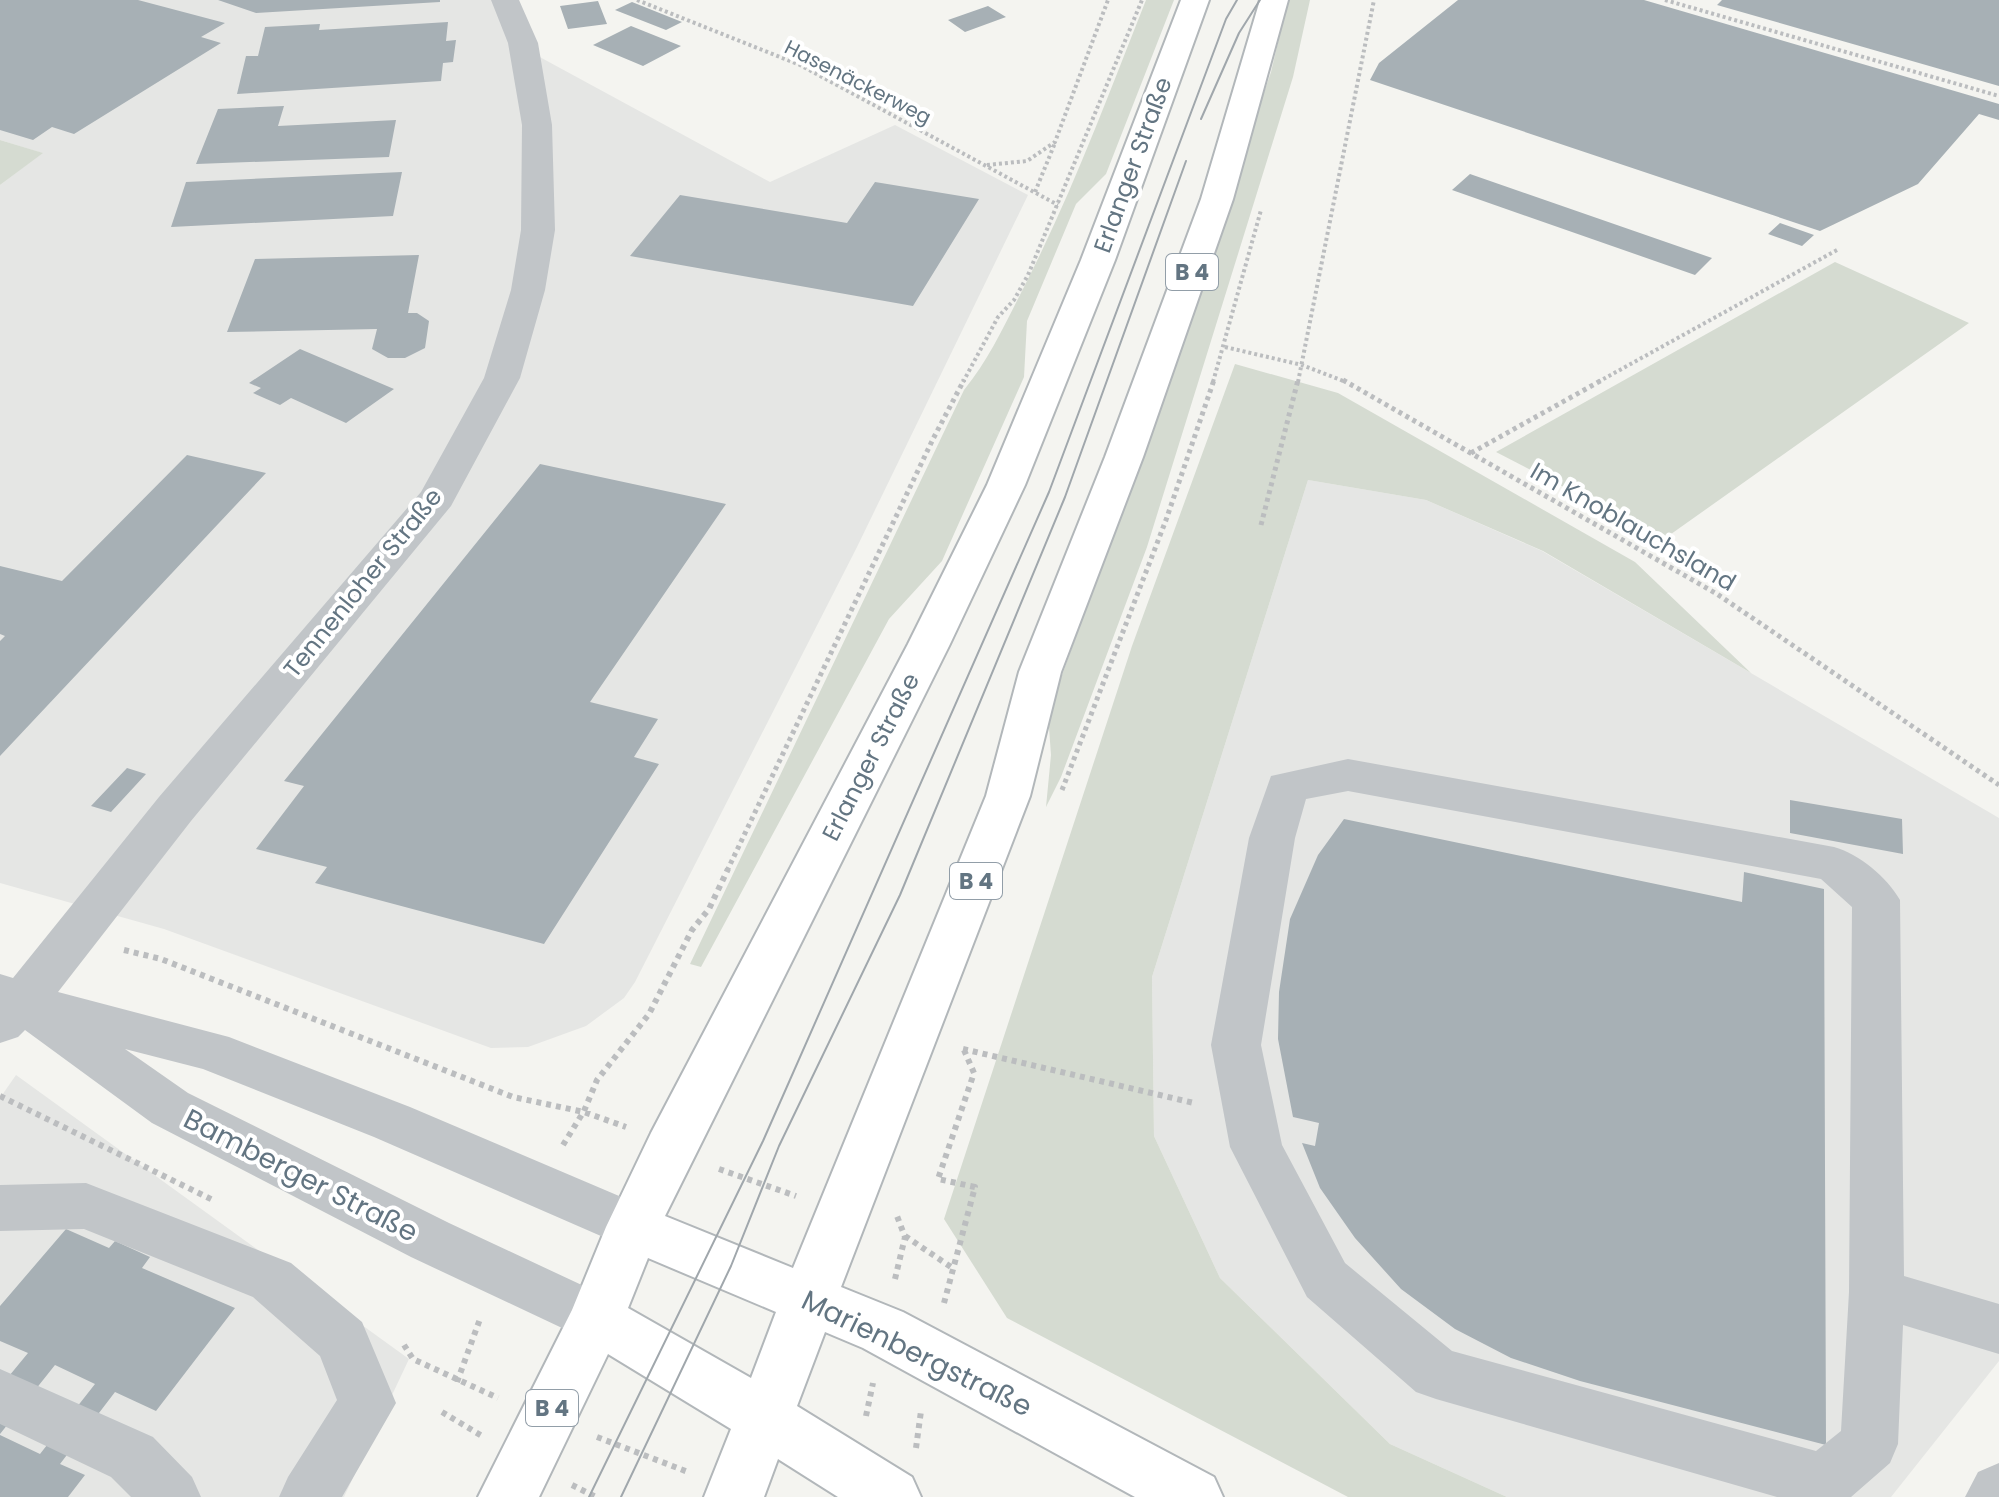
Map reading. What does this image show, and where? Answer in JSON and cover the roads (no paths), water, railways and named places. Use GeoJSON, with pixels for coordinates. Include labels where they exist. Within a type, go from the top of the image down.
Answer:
{"type":"FeatureCollection","features":[{"type":"Feature","properties":{"kind":"main road","name":"Erlanger Straße"},"geometry":{"type":"LineString","coordinates":[[508,1497],[596,1319],[633,1227],[670,1149],[929,644],[1006,485],[1098,260],[1195,0]]}},
{"type":"Feature","properties":{"kind":"main road","name":"B 4"},"geometry":{"type":"LineString","coordinates":[[734,1497],[844,1204],[1003,810],[1043,664],[1124,457],[1217,199],[1274,0]]}},
{"type":"Feature","properties":{"kind":"main road","name":"Marienbergstraße"},"geometry":{"type":"LineString","coordinates":[[633,1227],[810,1298],[929,1355],[1193,1497]]}},
{"type":"Feature","properties":{"kind":"main road"},"geometry":{"type":"LineString","coordinates":[[596,1319],[660,1353],[764,1418],[903,1473]]}},
{"type":"Feature","properties":{"kind":"street","name":"Tennenloher Straße"},"geometry":{"type":"LineString","coordinates":[[7,1006],[72,939],[175,809],[437,497],[502,378],[528,290],[538,230],[537,125],[523,43],[505,0]]}},
{"type":"Feature","properties":{"kind":"street"},"geometry":{"type":"LineString","coordinates":[[1348,775],[1834,864],[1876,900],[1877,1292],[1869,1444],[1824,1482],[1436,1373],[1326,1280],[1256,1147],[1236,1045],[1272,838],[1287,787],[1348,775]]}},
{"type":"Feature","properties":{"kind":"street"},"geometry":{"type":"LineString","coordinates":[[7,1006],[211,1051],[392,1122],[633,1227]]}},
{"type":"Feature","properties":{"kind":"street","name":"Bamberger Straße"},"geometry":{"type":"LineString","coordinates":[[7,1006],[170,1108],[430,1240],[596,1319]]}},
{"type":"Feature","properties":{"kind":"street"},"geometry":{"type":"LineString","coordinates":[[14,1208],[86,1206],[272,1280],[342,1340],[367,1403],[309,1497]]}},
{"type":"Feature","properties":{"kind":"street"},"geometry":{"type":"LineString","coordinates":[[1877,1292],[1999,1329]]}},
{"type":"Feature","properties":{"kind":"street"},"geometry":{"type":"LineString","coordinates":[[0,1396],[132,1457],[170,1495]]}},
{"type":"Feature","properties":{"kind":"street"},"geometry":{"type":"LineString","coordinates":[[1995,1497],[1999,1492]]}},
{"type":"Feature","properties":{"kind":"tram line"},"geometry":{"type":"LineString","coordinates":[[589,1497],[763,1141],[1049,492],[1226,19],[1237,0]]}},
{"type":"Feature","properties":{"kind":"tram line"},"geometry":{"type":"LineString","coordinates":[[1201,119],[1239,33],[1260,0]]}},
{"type":"Feature","properties":{"kind":"tram line"},"geometry":{"type":"LineString","coordinates":[[621,1497],[731,1266],[779,1146],[900,895],[1065,497],[1186,161]]}}]}
